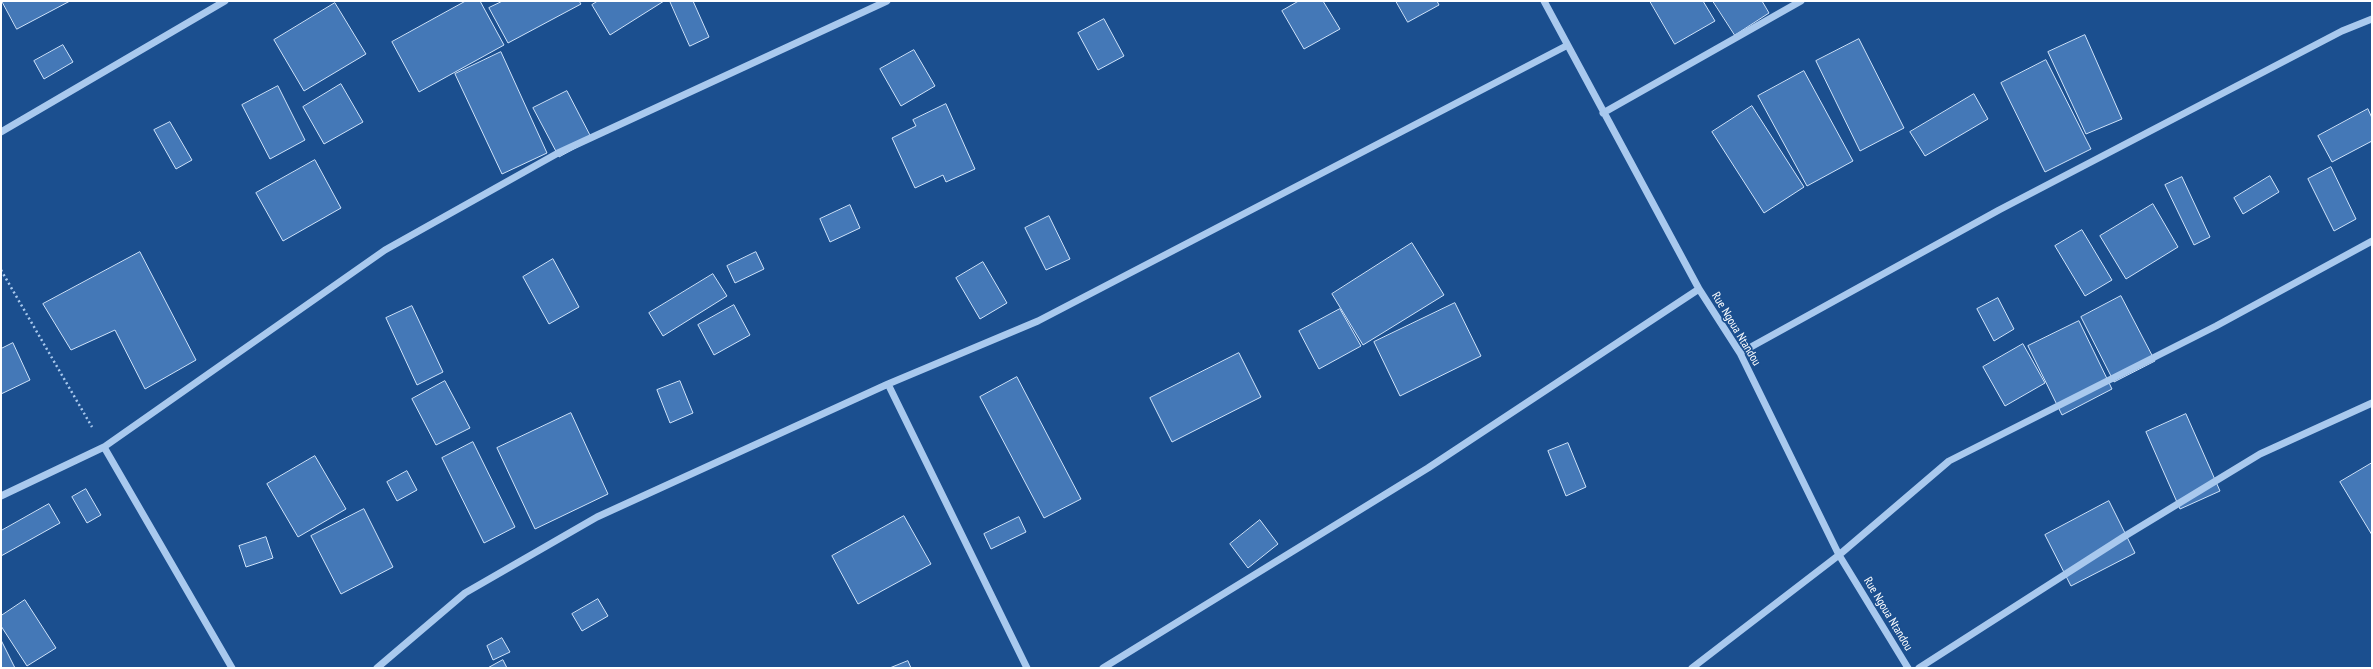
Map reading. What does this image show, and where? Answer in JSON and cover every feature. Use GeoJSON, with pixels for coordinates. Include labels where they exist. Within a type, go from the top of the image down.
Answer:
{"type":"FeatureCollection","features":[{"type":"Feature","properties":{"kind":"street"},"geometry":{"type":"LineString","coordinates":[[1,132],[225,1]]}},
{"type":"Feature","properties":{"kind":"street"},"geometry":{"type":"LineString","coordinates":[[1,496],[104,447],[385,250],[558,153],[887,1]]}},
{"type":"Feature","properties":{"kind":"street","name":"Rue Ngoua Ntandou"},"geometry":{"type":"LineString","coordinates":[[1544,1],[1566,46],[1699,289],[1740,353],[1839,555],[1908,668]]}},
{"type":"Feature","properties":{"kind":"street"},"geometry":{"type":"LineString","coordinates":[[1604,113],[1801,1]]}},
{"type":"Feature","properties":{"kind":"street"},"geometry":{"type":"LineString","coordinates":[[1740,353],[1999,210],[2342,32],[2372,18]]}},
{"type":"Feature","properties":{"kind":"street"},"geometry":{"type":"LineString","coordinates":[[377,668],[466,593],[597,517],[888,384],[1038,321],[1566,46]]}},
{"type":"Feature","properties":{"kind":"street"},"geometry":{"type":"LineString","coordinates":[[1692,668],[1839,555],[1949,461],[2216,326],[2372,241]]}},
{"type":"Feature","properties":{"kind":"street"},"geometry":{"type":"LineString","coordinates":[[1103,668],[1428,468],[1699,289]]}},
{"type":"Feature","properties":{"kind":"street"},"geometry":{"type":"LineString","coordinates":[[888,384],[1027,668]]}},
{"type":"Feature","properties":{"kind":"street"},"geometry":{"type":"LineString","coordinates":[[1919,668],[2125,536],[2260,454],[2372,403]]}},
{"type":"Feature","properties":{"kind":"street"},"geometry":{"type":"LineString","coordinates":[[104,447],[232,668]]}},
{"type":"Feature","properties":{"kind":"path"},"geometry":{"type":"LineString","coordinates":[[1,270],[104,447]]}},
{"type":"Feature","properties":{"kind":"building"},"geometry":{"type":"Polygon","coordinates":[[[2,1],[70,1],[17,29],[2,1]]]}},
{"type":"Feature","properties":{"kind":"building"},"geometry":{"type":"Polygon","coordinates":[[[466,1],[480,1],[504,45],[419,92],[392,42],[466,1]]]}},
{"type":"Feature","properties":{"kind":"building"},"geometry":{"type":"Polygon","coordinates":[[[503,1],[579,1],[581,4],[508,43],[489,8],[503,1]]]}},
{"type":"Feature","properties":{"kind":"building"},"geometry":{"type":"Polygon","coordinates":[[[598,1],[664,1],[610,35],[592,5],[598,1]]]}},
{"type":"Feature","properties":{"kind":"building"},"geometry":{"type":"Polygon","coordinates":[[[670,1],[693,1],[709,37],[690,46],[670,1]]]}},
{"type":"Feature","properties":{"kind":"building"},"geometry":{"type":"Polygon","coordinates":[[[1299,1],[1323,1],[1340,29],[1304,49],[1282,11],[1299,1]]]}},
{"type":"Feature","properties":{"kind":"building"},"geometry":{"type":"Polygon","coordinates":[[[1396,1],[1437,1],[1439,5],[1408,22],[1396,1]]]}},
{"type":"Feature","properties":{"kind":"building"},"geometry":{"type":"Polygon","coordinates":[[[1650,1],[1703,1],[1715,21],[1675,44],[1650,1]]]}},
{"type":"Feature","properties":{"kind":"building"},"geometry":{"type":"Polygon","coordinates":[[[1713,1],[1762,1],[1769,13],[1735,35],[1713,1]]]}},
{"type":"Feature","properties":{"kind":"building"},"geometry":{"type":"Polygon","coordinates":[[[335,3],[366,54],[304,91],[274,40],[335,3]]]}},
{"type":"Feature","properties":{"kind":"building"},"geometry":{"type":"Polygon","coordinates":[[[1104,19],[1124,56],[1098,70],[1078,33],[1104,19]]]}},
{"type":"Feature","properties":{"kind":"building"},"geometry":{"type":"Polygon","coordinates":[[[2085,35],[2122,119],[2086,134],[2048,52],[2085,35]]]}},
{"type":"Feature","properties":{"kind":"building"},"geometry":{"type":"Polygon","coordinates":[[[1859,39],[1904,128],[1860,151],[1816,61],[1859,39]]]}},
{"type":"Feature","properties":{"kind":"building"},"geometry":{"type":"Polygon","coordinates":[[[63,45],[73,62],[44,79],[34,61],[63,45]]]}},
{"type":"Feature","properties":{"kind":"building"},"geometry":{"type":"Polygon","coordinates":[[[914,50],[935,86],[901,106],[880,69],[914,50]]]}},
{"type":"Feature","properties":{"kind":"building"},"geometry":{"type":"Polygon","coordinates":[[[501,52],[547,153],[502,174],[455,74],[501,52]]]}},
{"type":"Feature","properties":{"kind":"building"},"geometry":{"type":"Polygon","coordinates":[[[2046,60],[2091,149],[2045,172],[2001,83],[2046,60]]]}},
{"type":"Feature","properties":{"kind":"building"},"geometry":{"type":"Polygon","coordinates":[[[1804,71],[1853,161],[1807,186],[1758,96],[1804,71]]]}},
{"type":"Feature","properties":{"kind":"building"},"geometry":{"type":"Polygon","coordinates":[[[341,84],[363,122],[324,144],[303,107],[341,84]]]}},
{"type":"Feature","properties":{"kind":"building"},"geometry":{"type":"Polygon","coordinates":[[[278,86],[305,140],[270,159],[242,105],[278,86]]]}},
{"type":"Feature","properties":{"kind":"building"},"geometry":{"type":"Polygon","coordinates":[[[567,91],[592,139],[559,157],[533,108],[567,91]]]}},
{"type":"Feature","properties":{"kind":"building"},"geometry":{"type":"Polygon","coordinates":[[[1974,94],[1988,119],[1925,156],[1910,132],[1974,94]]]}},
{"type":"Feature","properties":{"kind":"building"},"geometry":{"type":"Polygon","coordinates":[[[946,104],[975,169],[946,182],[943,175],[915,188],[892,138],[916,126],[913,120],[946,104]]]}},
{"type":"Feature","properties":{"kind":"building"},"geometry":{"type":"Polygon","coordinates":[[[1752,106],[1804,187],[1764,213],[1712,132],[1752,106]]]}},
{"type":"Feature","properties":{"kind":"building"},"geometry":{"type":"Polygon","coordinates":[[[2368,109],[2372,118],[2372,141],[2332,162],[2318,136],[2368,109]]]}},
{"type":"Feature","properties":{"kind":"building"},"geometry":{"type":"Polygon","coordinates":[[[170,122],[192,160],[176,169],[154,130],[170,122]]]}},
{"type":"Feature","properties":{"kind":"building"},"geometry":{"type":"Polygon","coordinates":[[[315,160],[341,208],[283,241],[256,193],[315,160]]]}},
{"type":"Feature","properties":{"kind":"building"},"geometry":{"type":"Polygon","coordinates":[[[2331,167],[2356,219],[2334,231],[2308,179],[2331,167]]]}},
{"type":"Feature","properties":{"kind":"building"},"geometry":{"type":"Polygon","coordinates":[[[2270,176],[2279,192],[2243,214],[2234,198],[2270,176]]]}},
{"type":"Feature","properties":{"kind":"building"},"geometry":{"type":"Polygon","coordinates":[[[2182,177],[2210,237],[2194,245],[2165,185],[2182,177]]]}},
{"type":"Feature","properties":{"kind":"building"},"geometry":{"type":"Polygon","coordinates":[[[2153,204],[2178,247],[2126,279],[2100,236],[2153,204]]]}},
{"type":"Feature","properties":{"kind":"building"},"geometry":{"type":"Polygon","coordinates":[[[850,205],[860,228],[830,242],[820,219],[850,205]]]}},
{"type":"Feature","properties":{"kind":"building"},"geometry":{"type":"Polygon","coordinates":[[[1049,216],[1070,259],[1046,270],[1025,228],[1049,216]]]}},
{"type":"Feature","properties":{"kind":"building"},"geometry":{"type":"Polygon","coordinates":[[[2082,230],[2112,280],[2085,296],[2055,246],[2082,230]]]}},
{"type":"Feature","properties":{"kind":"building"},"geometry":{"type":"Polygon","coordinates":[[[1412,243],[1444,295],[1363,345],[1332,294],[1412,243]]]}},
{"type":"Feature","properties":{"kind":"building"},"geometry":{"type":"Polygon","coordinates":[[[140,252],[196,360],[145,389],[115,330],[71,350],[43,304],[140,252]]]}},
{"type":"Feature","properties":{"kind":"building"},"geometry":{"type":"Polygon","coordinates":[[[756,252],[764,269],[735,283],[727,266],[756,252]]]}},
{"type":"Feature","properties":{"kind":"building"},"geometry":{"type":"Polygon","coordinates":[[[553,259],[579,307],[549,324],[523,277],[553,259]]]}},
{"type":"Feature","properties":{"kind":"building"},"geometry":{"type":"Polygon","coordinates":[[[983,262],[1007,303],[980,319],[956,278],[983,262]]]}},
{"type":"Feature","properties":{"kind":"building"},"geometry":{"type":"Polygon","coordinates":[[[713,274],[727,296],[663,336],[649,313],[713,274]]]}},
{"type":"Feature","properties":{"kind":"building"},"geometry":{"type":"Polygon","coordinates":[[[2121,296],[2155,361],[2114,382],[2081,317],[2121,296]]]}},
{"type":"Feature","properties":{"kind":"building"},"geometry":{"type":"Polygon","coordinates":[[[1998,298],[2014,329],[1994,341],[1977,309],[1998,298]]]}},
{"type":"Feature","properties":{"kind":"building"},"geometry":{"type":"Polygon","coordinates":[[[1455,303],[1481,356],[1400,396],[1374,342],[1455,303]]]}},
{"type":"Feature","properties":{"kind":"building"},"geometry":{"type":"Polygon","coordinates":[[[734,305],[750,335],[714,355],[698,325],[734,305]]]}},
{"type":"Feature","properties":{"kind":"building"},"geometry":{"type":"Polygon","coordinates":[[[412,306],[443,372],[417,385],[386,318],[412,306]]]}},
{"type":"Feature","properties":{"kind":"building"},"geometry":{"type":"Polygon","coordinates":[[[1340,309],[1361,346],[1319,369],[1299,331],[1340,309]]]}},
{"type":"Feature","properties":{"kind":"building"},"geometry":{"type":"Polygon","coordinates":[[[2079,321],[2112,389],[2062,415],[2028,346],[2079,321]]]}},
{"type":"Feature","properties":{"kind":"building"},"geometry":{"type":"Polygon","coordinates":[[[13,343],[30,380],[1,394],[1,349],[13,343]]]}},
{"type":"Feature","properties":{"kind":"building"},"geometry":{"type":"Polygon","coordinates":[[[2023,344],[2045,383],[2005,406],[1983,367],[2023,344]]]}},
{"type":"Feature","properties":{"kind":"building"},"geometry":{"type":"Polygon","coordinates":[[[1239,353],[1261,397],[1172,442],[1150,398],[1239,353]]]}},
{"type":"Feature","properties":{"kind":"building"},"geometry":{"type":"Polygon","coordinates":[[[1017,377],[1081,499],[1044,518],[980,397],[1017,377]]]}},
{"type":"Feature","properties":{"kind":"building"},"geometry":{"type":"Polygon","coordinates":[[[445,381],[470,428],[436,445],[412,399],[445,381]]]}},
{"type":"Feature","properties":{"kind":"building"},"geometry":{"type":"Polygon","coordinates":[[[680,381],[693,413],[670,423],[657,390],[680,381]]]}},
{"type":"Feature","properties":{"kind":"building"},"geometry":{"type":"Polygon","coordinates":[[[571,413],[608,494],[535,529],[497,448],[571,413]]]}},
{"type":"Feature","properties":{"kind":"building"},"geometry":{"type":"Polygon","coordinates":[[[2186,414],[2220,491],[2180,509],[2146,432],[2186,414]]]}},
{"type":"Feature","properties":{"kind":"building"},"geometry":{"type":"Polygon","coordinates":[[[473,442],[515,527],[484,543],[442,458],[473,442]]]}},
{"type":"Feature","properties":{"kind":"building"},"geometry":{"type":"Polygon","coordinates":[[[1568,443],[1586,487],[1566,496],[1548,451],[1568,443]]]}},
{"type":"Feature","properties":{"kind":"building"},"geometry":{"type":"Polygon","coordinates":[[[315,456],[346,509],[298,537],[267,484],[315,456]]]}},
{"type":"Feature","properties":{"kind":"building"},"geometry":{"type":"Polygon","coordinates":[[[2372,463],[2372,535],[2340,482],[2372,463]]]}},
{"type":"Feature","properties":{"kind":"building"},"geometry":{"type":"Polygon","coordinates":[[[407,471],[417,490],[397,501],[387,482],[407,471]]]}},
{"type":"Feature","properties":{"kind":"building"},"geometry":{"type":"Polygon","coordinates":[[[86,489],[101,515],[87,523],[72,497],[86,489]]]}},
{"type":"Feature","properties":{"kind":"building"},"geometry":{"type":"Polygon","coordinates":[[[2109,501],[2135,553],[2071,586],[2045,535],[2109,501]]]}},
{"type":"Feature","properties":{"kind":"building"},"geometry":{"type":"Polygon","coordinates":[[[49,504],[60,523],[1,556],[1,531],[49,504]]]}},
{"type":"Feature","properties":{"kind":"building"},"geometry":{"type":"Polygon","coordinates":[[[364,509],[393,567],[341,594],[311,536],[364,509]]]}},
{"type":"Feature","properties":{"kind":"building"},"geometry":{"type":"Polygon","coordinates":[[[904,516],[931,564],[858,604],[832,556],[904,516]]]}},
{"type":"Feature","properties":{"kind":"building"},"geometry":{"type":"Polygon","coordinates":[[[1019,517],[1026,532],[991,549],[984,534],[1019,517]]]}},
{"type":"Feature","properties":{"kind":"building"},"geometry":{"type":"Polygon","coordinates":[[[1260,520],[1278,544],[1248,568],[1230,544],[1260,520]]]}},
{"type":"Feature","properties":{"kind":"building"},"geometry":{"type":"Polygon","coordinates":[[[266,537],[273,558],[246,567],[239,546],[266,537]]]}},
{"type":"Feature","properties":{"kind":"building"},"geometry":{"type":"Polygon","coordinates":[[[598,599],[608,616],[582,631],[572,614],[598,599]]]}},
{"type":"Feature","properties":{"kind":"building"},"geometry":{"type":"Polygon","coordinates":[[[25,600],[56,648],[27,666],[1,626],[1,616],[25,600]]]}},
{"type":"Feature","properties":{"kind":"building"},"geometry":{"type":"Polygon","coordinates":[[[502,638],[510,652],[493,660],[487,646],[502,638]]]}},
{"type":"Feature","properties":{"kind":"building"},"geometry":{"type":"Polygon","coordinates":[[[1,640],[15,668],[1,668],[1,640]]]}},
{"type":"Feature","properties":{"kind":"building"},"geometry":{"type":"Polygon","coordinates":[[[503,660],[507,668],[488,668],[503,660]]]}},
{"type":"Feature","properties":{"kind":"building"},"geometry":{"type":"Polygon","coordinates":[[[908,661],[911,668],[890,668],[908,661]]]}}]}
